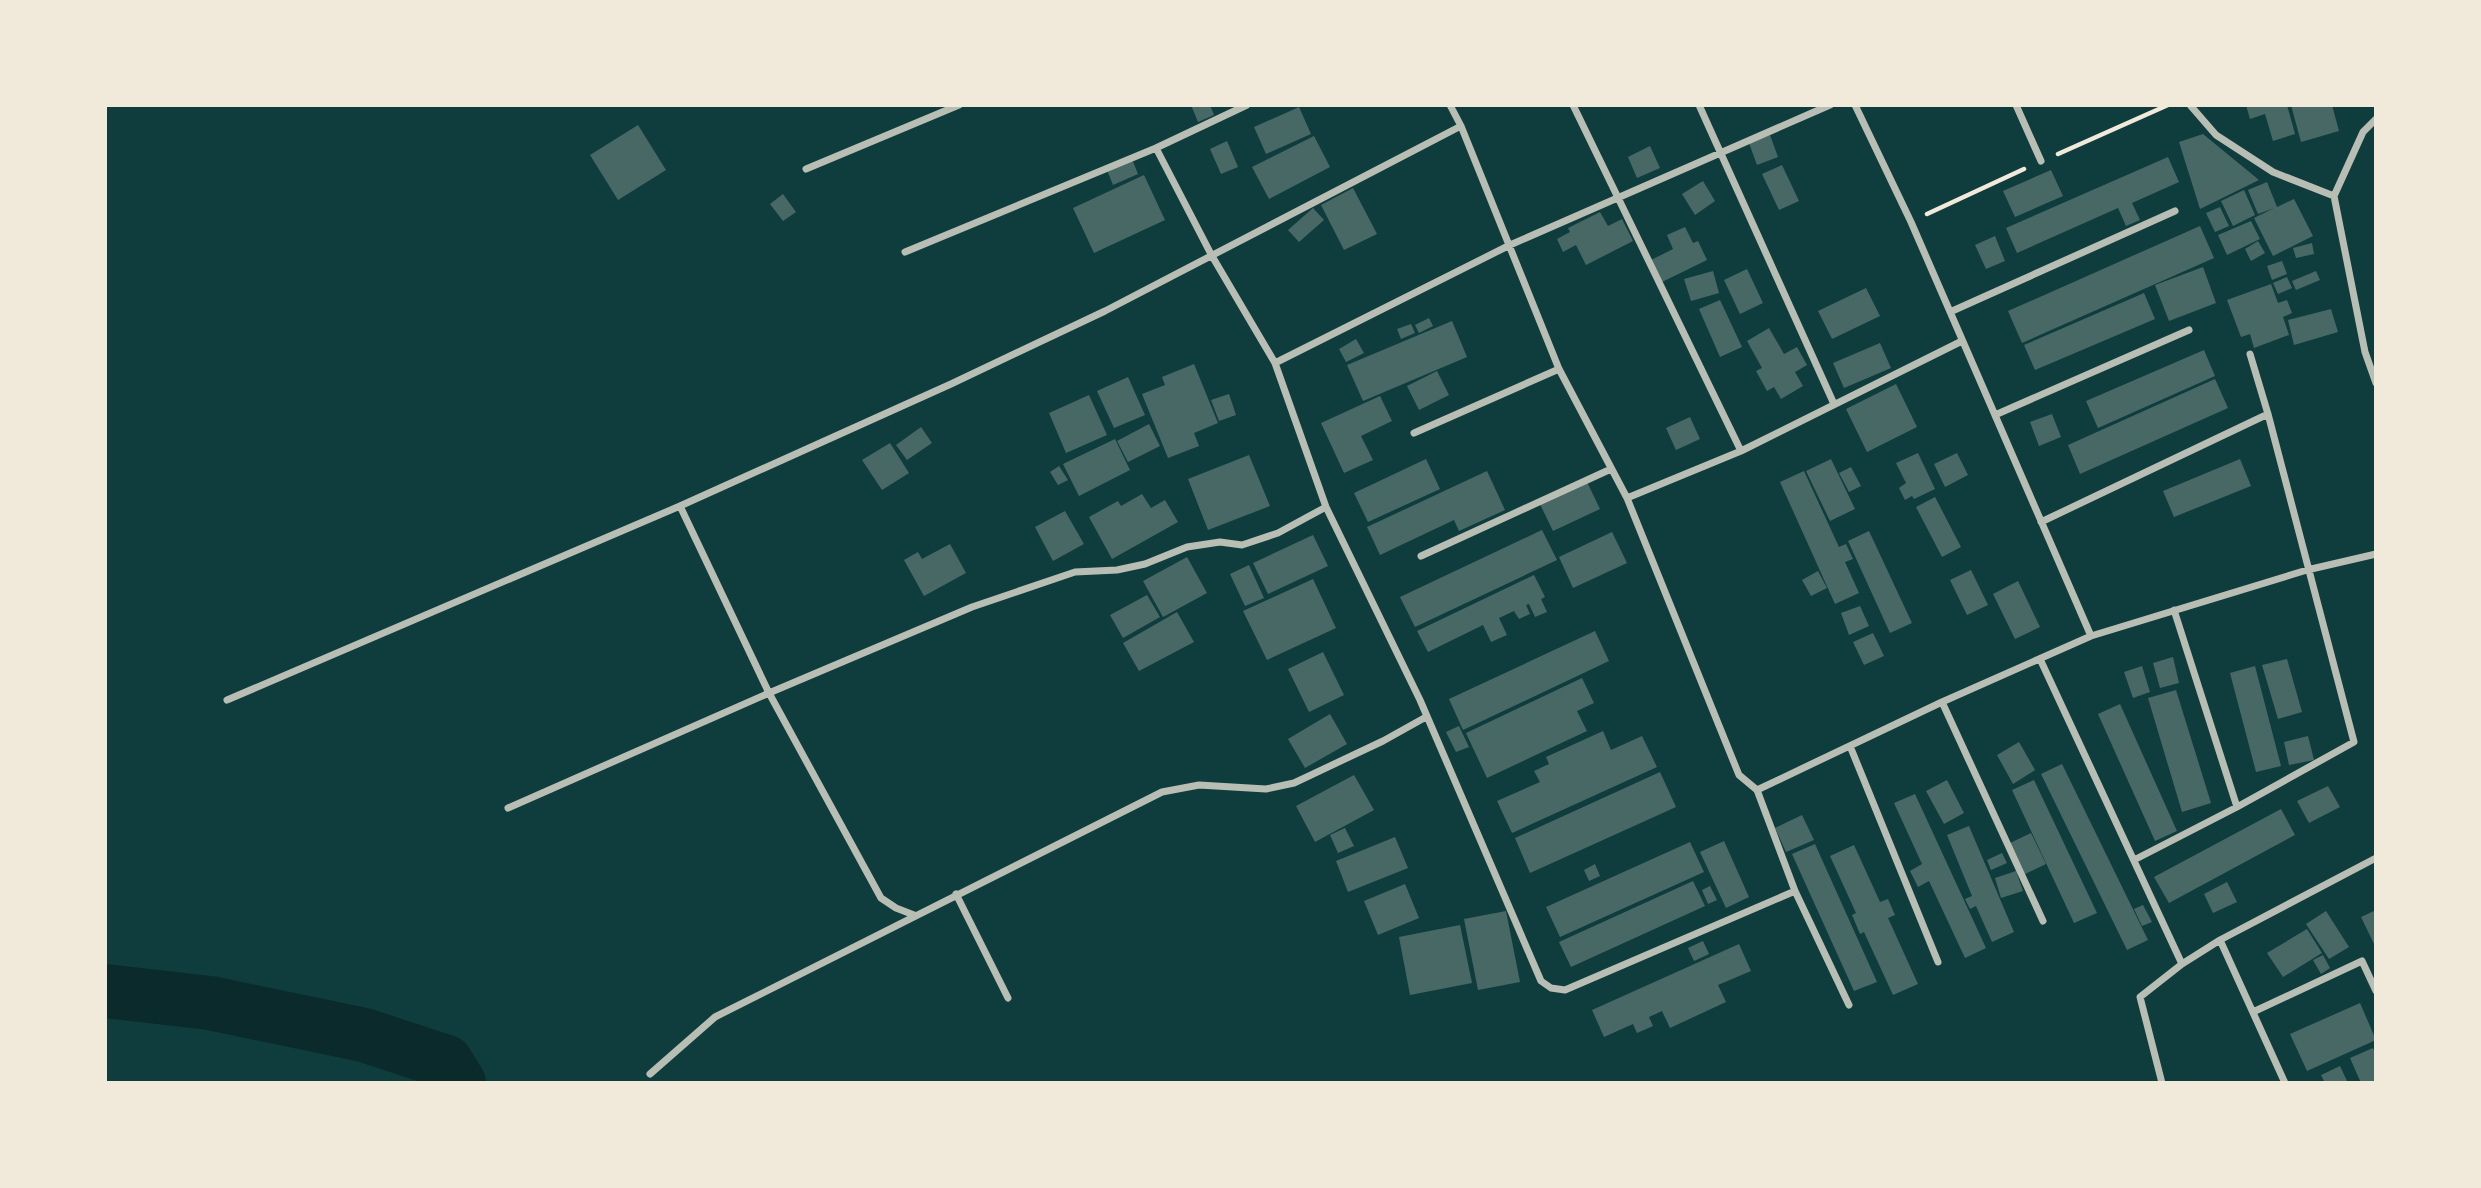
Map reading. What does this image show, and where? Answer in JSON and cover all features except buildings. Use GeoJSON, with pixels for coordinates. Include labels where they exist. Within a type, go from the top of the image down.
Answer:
{"type":"FeatureCollection","features":[{"type":"Feature","properties":{"kind":"street"},"geometry":{"type":"LineString","coordinates":[[806,169],[959,105]]}},
{"type":"Feature","properties":{"kind":"street"},"geometry":{"type":"LineString","coordinates":[[905,251],[1156,148],[1247,105]]}},
{"type":"Feature","properties":{"kind":"street"},"geometry":{"type":"LineString","coordinates":[[1450,105],[1461,126],[1559,369],[1627,498],[1739,775],[1757,790],[1795,891],[1849,1005]]}},
{"type":"Feature","properties":{"kind":"street"},"geometry":{"type":"LineString","coordinates":[[1573,105],[1741,451]]}},
{"type":"Feature","properties":{"kind":"street"},"geometry":{"type":"LineString","coordinates":[[1699,105],[1834,404]]}},
{"type":"Feature","properties":{"kind":"street"},"geometry":{"type":"LineString","coordinates":[[1275,363],[1510,245],[1830,105]]}},
{"type":"Feature","properties":{"kind":"street"},"geometry":{"type":"LineString","coordinates":[[1855,105],[1911,222],[2091,636]]}},
{"type":"Feature","properties":{"kind":"street"},"geometry":{"type":"LineString","coordinates":[[2016,105],[2041,161]]}},
{"type":"Feature","properties":{"kind":"street"},"geometry":{"type":"LineString","coordinates":[[2190,105],[2217,135],[2273,172],[2334,196]]}},
{"type":"Feature","properties":{"kind":"street"},"geometry":{"type":"LineString","coordinates":[[2376,118],[2363,132],[2334,196],[2365,352],[2376,383]]}},
{"type":"Feature","properties":{"kind":"street"},"geometry":{"type":"LineString","coordinates":[[227,700],[680,506],[951,384],[1105,311],[1461,126]]}},
{"type":"Feature","properties":{"kind":"street"},"geometry":{"type":"LineString","coordinates":[[1156,148],[1212,256],[1275,363],[1326,507],[1420,700],[1541,981],[1551,988],[1565,990],[1795,891]]}},
{"type":"Feature","properties":{"kind":"street"},"geometry":{"type":"LineString","coordinates":[[1950,312],[2175,211]]}},
{"type":"Feature","properties":{"kind":"street"},"geometry":{"type":"LineString","coordinates":[[1994,415],[2189,330]]}},
{"type":"Feature","properties":{"kind":"street"},"geometry":{"type":"LineString","coordinates":[[1627,498],[1741,451],[1962,341]]}},
{"type":"Feature","properties":{"kind":"street"},"geometry":{"type":"LineString","coordinates":[[2134,860],[2354,742],[2250,354]]}},
{"type":"Feature","properties":{"kind":"street"},"geometry":{"type":"LineString","coordinates":[[1414,433],[1559,369]]}},
{"type":"Feature","properties":{"kind":"street"},"geometry":{"type":"LineString","coordinates":[[2041,522],[2268,414]]}},
{"type":"Feature","properties":{"kind":"street"},"geometry":{"type":"LineString","coordinates":[[1421,556],[1611,469]]}},
{"type":"Feature","properties":{"kind":"street"},"geometry":{"type":"LineString","coordinates":[[680,506],[769,693],[881,898],[914,915]]}},
{"type":"Feature","properties":{"kind":"street"},"geometry":{"type":"LineString","coordinates":[[508,808],[972,607],[1075,572],[1117,570],[1145,564],[1187,547],[1220,542],[1242,545],[1278,534],[1326,507]]}},
{"type":"Feature","properties":{"kind":"street"},"geometry":{"type":"LineString","coordinates":[[1757,790],[1942,702],[2091,636],[2307,570],[2376,554]]}},
{"type":"Feature","properties":{"kind":"street"},"geometry":{"type":"LineString","coordinates":[[2174,610],[2237,807]]}},
{"type":"Feature","properties":{"kind":"street"},"geometry":{"type":"LineString","coordinates":[[2040,659],[2182,964]]}},
{"type":"Feature","properties":{"kind":"street"},"geometry":{"type":"LineString","coordinates":[[1942,702],[2043,920]]}},
{"type":"Feature","properties":{"kind":"street"},"geometry":{"type":"LineString","coordinates":[[650,1074],[715,1017],[1162,792],[1199,785],[1266,789],[1294,783],[1426,718]]}},
{"type":"Feature","properties":{"kind":"street"},"geometry":{"type":"LineString","coordinates":[[1850,746],[1938,962]]}},
{"type":"Feature","properties":{"kind":"street"},"geometry":{"type":"LineString","coordinates":[[2162,1083],[2140,997],[2182,964],[2220,940],[2376,858]]}},
{"type":"Feature","properties":{"kind":"street"},"geometry":{"type":"LineString","coordinates":[[956,894],[1008,998]]}},
{"type":"Feature","properties":{"kind":"street"},"geometry":{"type":"LineString","coordinates":[[2220,940],[2285,1083]]}},
{"type":"Feature","properties":{"kind":"street"},"geometry":{"type":"LineString","coordinates":[[2253,1012],[2362,961],[2376,991]]}},
{"type":"Feature","properties":{"kind":"path"},"geometry":{"type":"LineString","coordinates":[[1911,222],[2168,105]]}},
{"type":"Feature","properties":{"kind":"waterway"},"geometry":{"type":"LineString","coordinates":[[105,991],[210,1003],[364,1035],[446,1062],[459,1083]]}}]}
